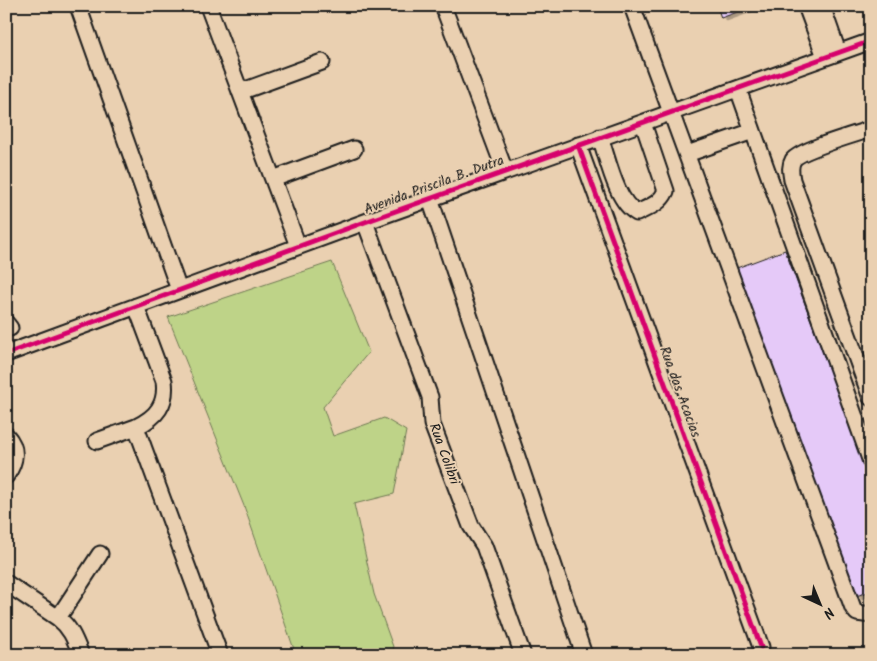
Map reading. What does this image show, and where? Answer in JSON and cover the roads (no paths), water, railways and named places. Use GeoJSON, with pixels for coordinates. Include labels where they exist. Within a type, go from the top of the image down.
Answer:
{"type":"FeatureCollection","features":[{"type":"Feature","properties":{"kind":"street"},"geometry":{"type":"LineString","coordinates":[[78,6],[180,290]]}},
{"type":"Feature","properties":{"kind":"street"},"geometry":{"type":"LineString","coordinates":[[208,6],[298,246]]}},
{"type":"Feature","properties":{"kind":"street"},"geometry":{"type":"LineString","coordinates":[[443,6],[505,171]]}},
{"type":"Feature","properties":{"kind":"street"},"geometry":{"type":"LineString","coordinates":[[632,6],[853,608],[857,613],[871,615]]}},
{"type":"Feature","properties":{"kind":"street"},"geometry":{"type":"LineString","coordinates":[[806,6],[832,55]]}},
{"type":"Feature","properties":{"kind":"street"},"geometry":{"type":"LineString","coordinates":[[822,6],[832,55]]}},
{"type":"Feature","properties":{"kind":"street","name":"Avenida Priscila B. Dutra"},"geometry":{"type":"LineString","coordinates":[[6,354],[430,198],[871,41]]}},
{"type":"Feature","properties":{"kind":"street"},"geometry":{"type":"LineString","coordinates":[[240,92],[322,62]]}},
{"type":"Feature","properties":{"kind":"street"},"geometry":{"type":"LineString","coordinates":[[738,88],[871,462]]}},
{"type":"Feature","properties":{"kind":"street"},"geometry":{"type":"LineString","coordinates":[[600,137],[622,199],[630,209],[638,213],[656,204],[662,199],[666,191],[642,123]]}},
{"type":"Feature","properties":{"kind":"street"},"geometry":{"type":"LineString","coordinates":[[871,129],[808,151],[796,157],[790,167],[792,180],[871,398]]}},
{"type":"Feature","properties":{"kind":"street"},"geometry":{"type":"LineString","coordinates":[[687,154],[753,131]]}},
{"type":"Feature","properties":{"kind":"street","name":"Rua das Acacias"},"geometry":{"type":"LineString","coordinates":[[578,145],[761,647]]}},
{"type":"Feature","properties":{"kind":"street"},"geometry":{"type":"LineString","coordinates":[[272,179],[354,149]]}},
{"type":"Feature","properties":{"kind":"street"},"geometry":{"type":"LineString","coordinates":[[430,198],[584,655]]}},
{"type":"Feature","properties":{"kind":"street","name":"Rua Colibri"},"geometry":{"type":"LineString","coordinates":[[365,222],[430,397],[432,424],[470,526],[484,546],[523,655]]}},
{"type":"Feature","properties":{"kind":"street"},"geometry":{"type":"LineString","coordinates":[[97,440],[136,427],[156,414],[163,404],[166,392],[164,381],[136,306]]}},
{"type":"Feature","properties":{"kind":"street"},"geometry":{"type":"LineString","coordinates":[[136,427],[220,655]]}},
{"type":"Feature","properties":{"kind":"street"},"geometry":{"type":"LineString","coordinates":[[6,435],[13,444],[15,453],[14,463],[6,476]]}},
{"type":"Feature","properties":{"kind":"street"},"geometry":{"type":"LineString","coordinates":[[58,618],[100,554]]}},
{"type":"Feature","properties":{"kind":"street"},"geometry":{"type":"LineString","coordinates":[[6,583],[67,625],[74,636],[81,655]]}}]}
